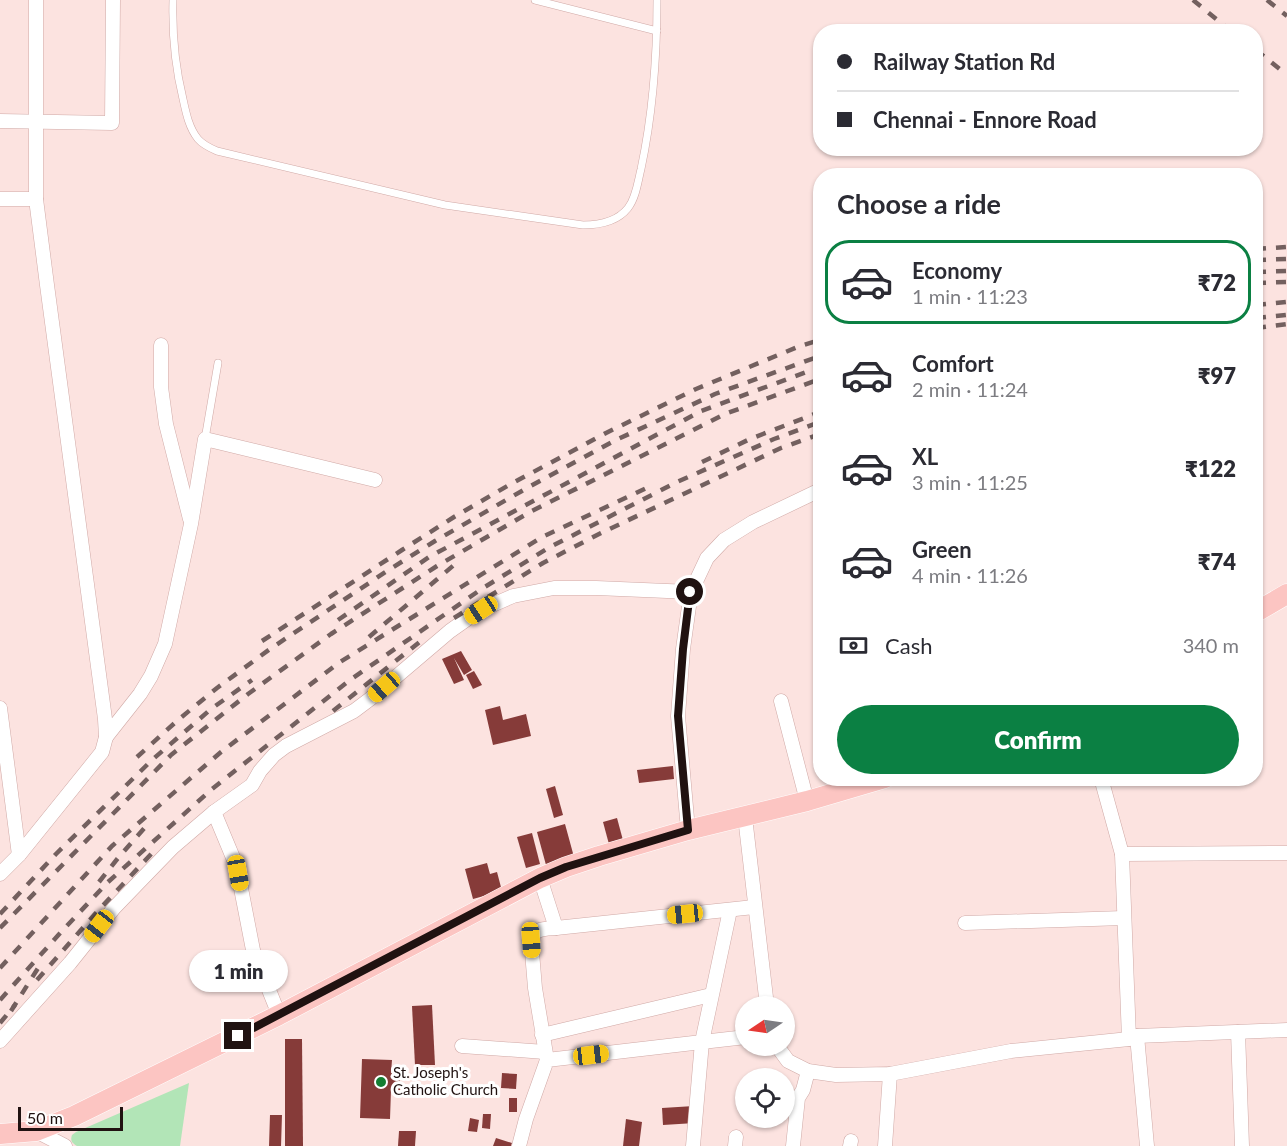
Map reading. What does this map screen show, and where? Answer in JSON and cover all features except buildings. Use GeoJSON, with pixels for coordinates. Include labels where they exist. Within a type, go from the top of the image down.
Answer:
{"type":"FeatureCollection","features":[{"type":"Feature","properties":{"kind":"main road"},"geometry":{"type":"LineString","coordinates":[[1263,608],[1287,594]]}},
{"type":"Feature","properties":{"kind":"main road"},"geometry":{"type":"LineString","coordinates":[[0,1134],[36,1131],[74,1116],[279,1015],[540,878],[577,863],[688,830],[858,786]]}},
{"type":"Feature","properties":{"kind":"street"},"geometry":{"type":"LineString","coordinates":[[0,874],[19,855],[102,752],[106,737],[36,199],[36,0]]}},
{"type":"Feature","properties":{"kind":"street"},"geometry":{"type":"LineString","coordinates":[[0,121],[112,123],[113,0]]}},
{"type":"Feature","properties":{"kind":"street"},"geometry":{"type":"LineString","coordinates":[[0,199],[36,199]]}},
{"type":"Feature","properties":{"kind":"street"},"geometry":{"type":"LineString","coordinates":[[161,345],[161,387],[166,424],[191,524]]}},
{"type":"Feature","properties":{"kind":"street"},"geometry":{"type":"LineString","coordinates":[[106,737],[140,694],[165,644],[191,524],[205,440],[375,480]]}},
{"type":"Feature","properties":{"kind":"street"},"geometry":{"type":"LineString","coordinates":[[688,830],[678,716],[690,592],[707,558],[724,540],[753,522],[813,493]]}},
{"type":"Feature","properties":{"kind":"street"},"geometry":{"type":"LineString","coordinates":[[0,1041],[70,963],[114,908],[173,847],[214,812],[252,785],[260,771],[274,755],[286,746],[354,711],[450,631],[481,610],[513,596],[554,588],[690,592]]}},
{"type":"Feature","properties":{"kind":"street"},"geometry":{"type":"LineString","coordinates":[[781,701],[807,801]]}},
{"type":"Feature","properties":{"kind":"street"},"geometry":{"type":"LineString","coordinates":[[0,708],[19,855]]}},
{"type":"Feature","properties":{"kind":"street"},"geometry":{"type":"LineString","coordinates":[[1103,786],[1122,854],[1124,918],[1133,1037],[1147,1146]]}},
{"type":"Feature","properties":{"kind":"street"},"geometry":{"type":"LineString","coordinates":[[214,812],[238,873],[253,950],[279,1015]]}},
{"type":"Feature","properties":{"kind":"street"},"geometry":{"type":"LineString","coordinates":[[745,817],[766,996]]}},
{"type":"Feature","properties":{"kind":"street"},"geometry":{"type":"LineString","coordinates":[[1122,854],[1287,853]]}},
{"type":"Feature","properties":{"kind":"street"},"geometry":{"type":"LineString","coordinates":[[540,878],[556,928]]}},
{"type":"Feature","properties":{"kind":"street"},"geometry":{"type":"LineString","coordinates":[[519,1146],[546,1056],[535,988],[531,940],[535,931],[754,907]]}},
{"type":"Feature","properties":{"kind":"street"},"geometry":{"type":"LineString","coordinates":[[693,1146],[702,1042],[730,910]]}},
{"type":"Feature","properties":{"kind":"street"},"geometry":{"type":"LineString","coordinates":[[965,923],[1124,918]]}},
{"type":"Feature","properties":{"kind":"street"},"geometry":{"type":"LineString","coordinates":[[543,1035],[711,995]]}},
{"type":"Feature","properties":{"kind":"street"},"geometry":{"type":"LineString","coordinates":[[784,1056],[788,1061],[808,1071],[836,1075],[890,1074],[1011,1051],[1133,1037],[1287,1030]]}},
{"type":"Feature","properties":{"kind":"street"},"geometry":{"type":"LineString","coordinates":[[1238,1032],[1242,1146]]}},
{"type":"Feature","properties":{"kind":"street"},"geometry":{"type":"LineString","coordinates":[[462,1046],[546,1056],[735,1038]]}},
{"type":"Feature","properties":{"kind":"street"},"geometry":{"type":"LineString","coordinates":[[793,1146],[798,1098],[803,1090],[808,1071]]}},
{"type":"Feature","properties":{"kind":"street"},"geometry":{"type":"LineString","coordinates":[[885,1146],[890,1074]]}},
{"type":"Feature","properties":{"kind":"street"},"geometry":{"type":"LineString","coordinates":[[36,1131],[65,1146]]}},
{"type":"Feature","properties":{"kind":"lane"},"geometry":{"type":"LineString","coordinates":[[173,0],[174,46],[183,99],[192,129],[197,138],[207,147],[445,205],[583,225],[608,222],[622,214],[629,207],[633,198],[644,153],[654,88],[657,0]]}},
{"type":"Feature","properties":{"kind":"lane"},"geometry":{"type":"LineString","coordinates":[[535,0],[657,31]]}},
{"type":"Feature","properties":{"kind":"lane"},"geometry":{"type":"LineString","coordinates":[[205,440],[218,363]]}},
{"type":"Feature","properties":{"kind":"green space"},"geometry":{"type":"Polygon","coordinates":[[[189,1083],[180,1146],[77,1146],[72,1142],[72,1135],[76,1132],[189,1083]]]}},
{"type":"Feature","properties":{"kind":"railway"},"geometry":{"type":"LineString","coordinates":[[1193,0],[1222,24]]}},
{"type":"Feature","properties":{"kind":"railway"},"geometry":{"type":"LineString","coordinates":[[1267,0],[1287,16]]}},
{"type":"Feature","properties":{"kind":"railway"},"geometry":{"type":"LineString","coordinates":[[1263,56],[1287,75]]}},
{"type":"Feature","properties":{"kind":"railway"},"geometry":{"type":"LineString","coordinates":[[1263,249],[1287,247]]}},
{"type":"Feature","properties":{"kind":"railway"},"geometry":{"type":"LineString","coordinates":[[1263,260],[1287,259]]}},
{"type":"Feature","properties":{"kind":"railway"},"geometry":{"type":"LineString","coordinates":[[1263,272],[1287,271]]}},
{"type":"Feature","properties":{"kind":"railway"},"geometry":{"type":"LineString","coordinates":[[1263,283],[1287,282]]}},
{"type":"Feature","properties":{"kind":"railway"},"geometry":{"type":"LineString","coordinates":[[1263,304],[1287,302]]}},
{"type":"Feature","properties":{"kind":"railway"},"geometry":{"type":"LineString","coordinates":[[1263,317],[1287,315]]}},
{"type":"Feature","properties":{"kind":"railway"},"geometry":{"type":"LineString","coordinates":[[1263,327],[1287,324]]}},
{"type":"Feature","properties":{"kind":"railway"},"geometry":{"type":"LineString","coordinates":[[262,641],[454,517],[509,485],[606,433],[696,389],[813,342]]}},
{"type":"Feature","properties":{"kind":"railway"},"geometry":{"type":"LineString","coordinates":[[137,757],[217,688],[270,649],[435,541],[616,440],[715,394],[813,359]]}},
{"type":"Feature","properties":{"kind":"railway"},"geometry":{"type":"LineString","coordinates":[[338,620],[429,557],[701,411],[813,370]]}},
{"type":"Feature","properties":{"kind":"railway"},"geometry":{"type":"LineString","coordinates":[[0,928],[171,755],[248,694],[331,634],[437,566],[530,512],[725,414],[813,382]]}},
{"type":"Feature","properties":{"kind":"railway"},"geometry":{"type":"LineString","coordinates":[[702,462],[750,439],[813,415]]}},
{"type":"Feature","properties":{"kind":"railway"},"geometry":{"type":"LineString","coordinates":[[0,1000],[108,882],[212,789],[350,680],[483,588],[550,547],[677,482],[774,439],[813,425]]}},
{"type":"Feature","properties":{"kind":"railway"},"geometry":{"type":"LineString","coordinates":[[454,618],[543,563],[601,533],[781,448],[813,437]]}},
{"type":"Feature","properties":{"kind":"railway"},"geometry":{"type":"LineString","coordinates":[[0,968],[112,846],[221,752],[340,662],[542,537],[651,486]]}},
{"type":"Feature","properties":{"kind":"railway"},"geometry":{"type":"LineString","coordinates":[[369,637],[454,565]]}},
{"type":"Feature","properties":{"kind":"railway"},"geometry":{"type":"LineString","coordinates":[[333,711],[422,640]]}},
{"type":"Feature","properties":{"kind":"railway"},"geometry":{"type":"LineString","coordinates":[[0,914],[56,854],[152,760],[211,709],[252,680]]}},
{"type":"Feature","properties":{"kind":"railway"},"geometry":{"type":"LineString","coordinates":[[99,882],[147,825]]}},
{"type":"Feature","properties":{"kind":"railway"},"geometry":{"type":"LineString","coordinates":[[37,980],[154,851]]}},
{"type":"Feature","properties":{"kind":"railway"},"geometry":{"type":"LineString","coordinates":[[11,1011],[40,965]]}},
{"type":"Feature","properties":{"kind":"railway"},"geometry":{"type":"LineString","coordinates":[[0,1023],[15,1005]]}},
{"type":"Feature","properties":{"kind":"place","name":"St. Joseph's Catholic Church"},"geometry":{"type":"Point","coordinates":[381,1082]}},
{"type":"Feature","properties":{"kind":"route"},"geometry":{"type":"LineString","coordinates":[[238,1036],[540,878],[599,856],[688,830],[678,716],[690,592]]}}]}
